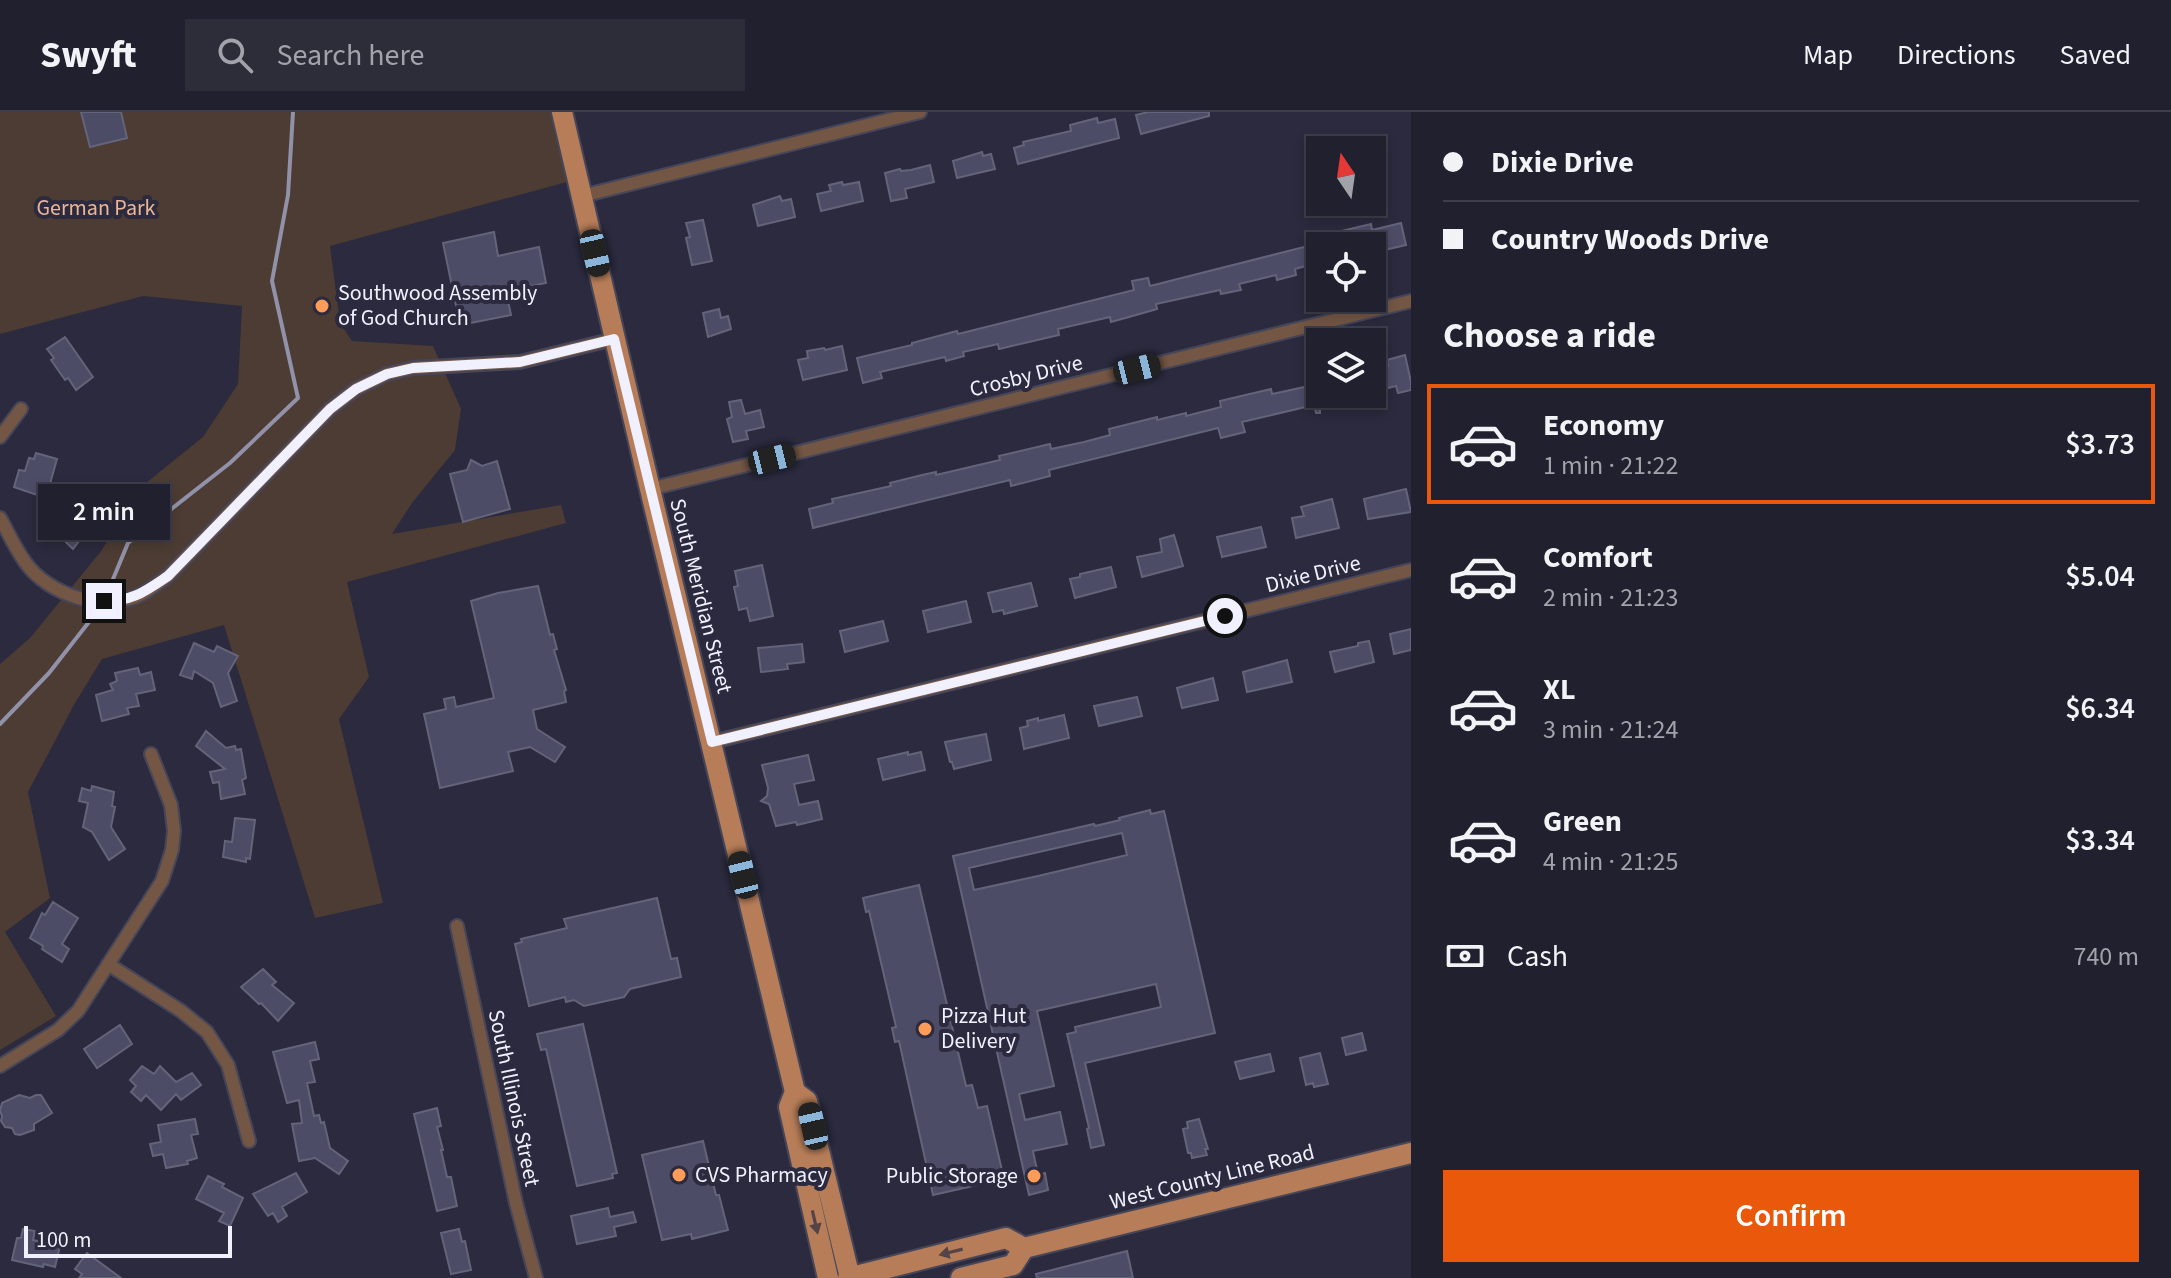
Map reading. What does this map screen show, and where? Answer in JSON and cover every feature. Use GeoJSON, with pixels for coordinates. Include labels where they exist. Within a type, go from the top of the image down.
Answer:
{"type":"FeatureCollection","features":[{"type":"Feature","properties":{"kind":"main road","name":"South Meridian Street"},"geometry":{"type":"LineString","coordinates":[[562,112],[795,1092],[789,1107],[828,1278]]}},
{"type":"Feature","properties":{"kind":"main road","name":"South Meridian Street"},"geometry":{"type":"LineString","coordinates":[[795,1092],[807,1101],[849,1278]]}},
{"type":"Feature","properties":{"kind":"main road","name":"West County Line Road"},"geometry":{"type":"LineString","coordinates":[[849,1278],[1006,1238],[1024,1248],[1411,1153]]}},
{"type":"Feature","properties":{"kind":"main road","name":"West County Line Road"},"geometry":{"type":"LineString","coordinates":[[961,1278],[1013,1265],[1024,1248]]}},
{"type":"Feature","properties":{"kind":"street"},"geometry":{"type":"LineString","coordinates":[[582,196],[920,112]]}},
{"type":"Feature","properties":{"kind":"street","name":"Crosby Drive"},"geometry":{"type":"LineString","coordinates":[[650,489],[1411,301]]}},
{"type":"Feature","properties":{"kind":"street"},"geometry":{"type":"LineString","coordinates":[[0,518],[26,563],[49,586],[84,601],[123,601],[141,594],[168,576],[330,409],[356,389],[387,374],[413,368],[520,362],[614,339]]}},
{"type":"Feature","properties":{"kind":"street"},"geometry":{"type":"LineString","coordinates":[[0,437],[21,409]]}},
{"type":"Feature","properties":{"kind":"street","name":"Dixie Drive"},"geometry":{"type":"LineString","coordinates":[[712,742],[1411,570]]}},
{"type":"Feature","properties":{"kind":"street"},"geometry":{"type":"LineString","coordinates":[[0,1066],[58,1030],[78,1011],[162,881],[172,850],[174,831],[171,805],[151,754]]}},
{"type":"Feature","properties":{"kind":"street","name":"South Illinois Street"},"geometry":{"type":"LineString","coordinates":[[457,926],[516,1203],[536,1278]]}},
{"type":"Feature","properties":{"kind":"street"},"geometry":{"type":"LineString","coordinates":[[108,964],[181,1011],[207,1032],[228,1065],[249,1141]]}},
{"type":"Feature","properties":{"kind":"green space","name":"German Park"},"geometry":{"type":"Polygon","coordinates":[[[0,112],[562,112],[578,179],[330,246],[340,323],[352,341],[433,346],[461,409],[455,450],[412,503],[392,534],[561,505],[566,523],[347,582],[369,677],[339,719],[383,903],[315,918],[224,625],[102,659],[28,792],[50,898],[5,932],[56,1016],[0,1050],[0,664],[30,638],[102,550],[136,491],[203,437],[238,384],[242,306],[143,296],[0,334],[0,112]]]}},
{"type":"Feature","properties":{"kind":"building"},"geometry":{"type":"Polygon","coordinates":[[[81,112],[121,112],[127,138],[90,147],[81,112]]]}},
{"type":"Feature","properties":{"kind":"building"},"geometry":{"type":"Polygon","coordinates":[[[1148,112],[1209,112],[1209,116],[1141,134],[1136,115],[1148,112]]]}},
{"type":"Feature","properties":{"kind":"building"},"geometry":{"type":"Polygon","coordinates":[[[1097,118],[1098,123],[1115,119],[1119,138],[1018,164],[1014,148],[1024,145],[1023,142],[1071,131],[1070,125],[1097,118]]]}},
{"type":"Feature","properties":{"kind":"building"},"geometry":{"type":"Polygon","coordinates":[[[982,152],[983,156],[991,154],[995,169],[957,178],[953,161],[982,152]]]}},
{"type":"Feature","properties":{"kind":"building"},"geometry":{"type":"Polygon","coordinates":[[[930,165],[934,182],[905,189],[907,198],[891,201],[885,173],[930,165]]]}},
{"type":"Feature","properties":{"kind":"building"},"geometry":{"type":"Polygon","coordinates":[[[842,182],[843,185],[859,182],[863,201],[821,211],[817,194],[831,191],[829,185],[842,182]]]}},
{"type":"Feature","properties":{"kind":"building"},"geometry":{"type":"Polygon","coordinates":[[[780,196],[782,201],[791,199],[795,217],[758,226],[753,205],[780,196]]]}},
{"type":"Feature","properties":{"kind":"building"},"geometry":{"type":"Polygon","coordinates":[[[703,220],[712,261],[692,265],[686,223],[703,220]]]}},
{"type":"Feature","properties":{"kind":"building"},"geometry":{"type":"Polygon","coordinates":[[[1401,223],[1406,245],[1386,250],[1386,232],[1337,232],[1371,224],[1372,230],[1401,223]]]}},
{"type":"Feature","properties":{"kind":"building"},"geometry":{"type":"Polygon","coordinates":[[[494,232],[498,256],[539,247],[546,283],[506,291],[511,315],[460,325],[443,243],[494,232]]]}},
{"type":"Feature","properties":{"kind":"building"},"geometry":{"type":"Polygon","coordinates":[[[1306,247],[1306,266],[1295,269],[1296,275],[1277,280],[1276,275],[1239,284],[1241,290],[1221,294],[1220,290],[1156,304],[1157,309],[1111,322],[1110,317],[1058,329],[1059,335],[999,349],[998,344],[963,352],[964,356],[946,361],[945,357],[880,372],[882,378],[863,383],[857,358],[1134,290],[1132,281],[1148,278],[1150,286],[1306,247]]]}},
{"type":"Feature","properties":{"kind":"building"},"geometry":{"type":"Polygon","coordinates":[[[719,309],[721,318],[728,316],[731,329],[708,337],[703,313],[719,309]]]}},
{"type":"Feature","properties":{"kind":"building"},"geometry":{"type":"Polygon","coordinates":[[[65,337],[93,377],[76,390],[68,378],[65,380],[47,349],[65,337]]]}},
{"type":"Feature","properties":{"kind":"building"},"geometry":{"type":"Polygon","coordinates":[[[842,346],[847,370],[803,380],[798,360],[808,358],[807,351],[842,346]]]}},
{"type":"Feature","properties":{"kind":"building"},"geometry":{"type":"Polygon","coordinates":[[[1405,355],[1411,390],[1398,393],[1396,386],[1386,388],[1387,360],[1405,355]]]}},
{"type":"Feature","properties":{"kind":"building"},"geometry":{"type":"Polygon","coordinates":[[[1306,387],[1306,407],[1242,422],[1245,432],[1221,438],[1218,428],[1049,470],[1050,476],[1011,486],[1010,480],[813,528],[809,509],[833,503],[832,499],[891,486],[890,483],[922,475],[936,472],[936,475],[1000,460],[999,456],[1050,444],[1051,449],[1084,442],[1110,435],[1109,429],[1157,417],[1157,420],[1186,413],[1186,416],[1221,407],[1220,401],[1271,389],[1272,394],[1306,387]]]}},
{"type":"Feature","properties":{"kind":"building"},"geometry":{"type":"Polygon","coordinates":[[[741,400],[745,414],[760,410],[764,427],[746,431],[748,439],[733,442],[727,419],[732,417],[729,402],[741,400]]]}},
{"type":"Feature","properties":{"kind":"building"},"geometry":{"type":"Polygon","coordinates":[[[36,453],[57,459],[46,498],[14,487],[19,470],[25,471],[29,458],[34,459],[36,453]]]}},
{"type":"Feature","properties":{"kind":"building"},"geometry":{"type":"Polygon","coordinates":[[[471,460],[482,466],[497,461],[510,509],[463,522],[450,474],[467,470],[471,460]]]}},
{"type":"Feature","properties":{"kind":"building"},"geometry":{"type":"Polygon","coordinates":[[[1406,489],[1411,512],[1368,519],[1364,499],[1406,489]]]}},
{"type":"Feature","properties":{"kind":"building"},"geometry":{"type":"Polygon","coordinates":[[[1332,499],[1339,528],[1296,538],[1292,518],[1304,516],[1301,507],[1332,499]]]}},
{"type":"Feature","properties":{"kind":"building"},"geometry":{"type":"Polygon","coordinates":[[[61,502],[85,519],[81,524],[85,526],[80,534],[83,536],[73,549],[52,529],[58,521],[50,514],[61,502]]]}},
{"type":"Feature","properties":{"kind":"building"},"geometry":{"type":"Polygon","coordinates":[[[1261,527],[1266,547],[1222,557],[1217,537],[1261,527]]]}},
{"type":"Feature","properties":{"kind":"building"},"geometry":{"type":"Polygon","coordinates":[[[1174,535],[1183,566],[1142,577],[1137,557],[1162,552],[1160,539],[1174,535]]]}},
{"type":"Feature","properties":{"kind":"building"},"geometry":{"type":"Polygon","coordinates":[[[762,565],[773,616],[750,621],[747,608],[739,610],[734,587],[738,586],[735,571],[762,565]]]}},
{"type":"Feature","properties":{"kind":"building"},"geometry":{"type":"Polygon","coordinates":[[[1111,567],[1116,587],[1075,598],[1070,579],[1111,567]]]}},
{"type":"Feature","properties":{"kind":"building"},"geometry":{"type":"Polygon","coordinates":[[[1031,583],[1037,606],[1004,614],[1003,610],[993,612],[988,593],[1031,583]]]}},
{"type":"Feature","properties":{"kind":"building"},"geometry":{"type":"Polygon","coordinates":[[[538,586],[550,635],[553,634],[557,649],[554,650],[566,690],[566,702],[533,710],[537,729],[565,747],[555,762],[530,747],[508,752],[513,771],[440,788],[424,714],[446,709],[444,699],[454,697],[456,707],[494,698],[471,601],[538,586]]]}},
{"type":"Feature","properties":{"kind":"building"},"geometry":{"type":"Polygon","coordinates":[[[966,601],[971,622],[928,632],[923,611],[966,601]]]}},
{"type":"Feature","properties":{"kind":"building"},"geometry":{"type":"Polygon","coordinates":[[[883,621],[888,641],[845,652],[840,631],[883,621]]]}},
{"type":"Feature","properties":{"kind":"building"},"geometry":{"type":"Polygon","coordinates":[[[1411,629],[1411,650],[1394,654],[1390,634],[1411,629]]]}},
{"type":"Feature","properties":{"kind":"building"},"geometry":{"type":"Polygon","coordinates":[[[1369,641],[1374,662],[1335,672],[1330,652],[1369,641]]]}},
{"type":"Feature","properties":{"kind":"building"},"geometry":{"type":"Polygon","coordinates":[[[194,643],[214,652],[217,646],[238,656],[228,673],[237,701],[221,707],[213,683],[194,671],[192,679],[180,675],[194,643]]]}},
{"type":"Feature","properties":{"kind":"building"},"geometry":{"type":"Polygon","coordinates":[[[802,644],[804,662],[787,664],[788,669],[761,672],[758,648],[802,644]]]}},
{"type":"Feature","properties":{"kind":"building"},"geometry":{"type":"Polygon","coordinates":[[[1287,660],[1292,682],[1247,692],[1243,672],[1287,660]]]}},
{"type":"Feature","properties":{"kind":"building"},"geometry":{"type":"Polygon","coordinates":[[[138,668],[140,675],[151,672],[155,690],[136,694],[139,706],[127,708],[129,714],[102,721],[96,695],[113,690],[110,684],[117,681],[115,673],[138,668]]]}},
{"type":"Feature","properties":{"kind":"building"},"geometry":{"type":"Polygon","coordinates":[[[1213,678],[1218,700],[1182,708],[1177,688],[1213,678]]]}},
{"type":"Feature","properties":{"kind":"building"},"geometry":{"type":"Polygon","coordinates":[[[1137,697],[1142,716],[1099,726],[1094,706],[1137,697]]]}},
{"type":"Feature","properties":{"kind":"building"},"geometry":{"type":"Polygon","coordinates":[[[1064,715],[1069,738],[1024,749],[1020,728],[1028,726],[1027,721],[1064,715]]]}},
{"type":"Feature","properties":{"kind":"building"},"geometry":{"type":"Polygon","coordinates":[[[206,731],[226,748],[235,746],[236,750],[241,749],[246,778],[242,780],[245,794],[221,799],[219,782],[213,783],[210,772],[225,769],[196,746],[206,731]]]}},
{"type":"Feature","properties":{"kind":"building"},"geometry":{"type":"Polygon","coordinates":[[[986,734],[991,760],[954,769],[945,742],[986,734]]]}},
{"type":"Feature","properties":{"kind":"building"},"geometry":{"type":"Polygon","coordinates":[[[908,752],[908,755],[921,752],[925,770],[883,780],[878,759],[908,752]]]}},
{"type":"Feature","properties":{"kind":"building"},"geometry":{"type":"Polygon","coordinates":[[[808,755],[814,780],[794,784],[799,805],[818,801],[822,819],[776,826],[769,804],[761,801],[767,796],[768,788],[762,765],[808,755]]]}},
{"type":"Feature","properties":{"kind":"building"},"geometry":{"type":"Polygon","coordinates":[[[92,786],[114,792],[111,827],[125,849],[109,860],[92,832],[83,827],[88,803],[79,801],[82,788],[91,791],[92,786]]]}},
{"type":"Feature","properties":{"kind":"building"},"geometry":{"type":"Polygon","coordinates":[[[1150,810],[1151,814],[1164,811],[1215,1033],[1085,1063],[1104,1145],[1091,1148],[1067,1034],[1076,1032],[1075,1027],[1161,1007],[1156,984],[1037,1011],[1054,1086],[1019,1094],[1025,1120],[1060,1112],[1067,1144],[1033,1151],[1038,1175],[1045,1173],[1048,1190],[1029,1195],[953,856],[1095,826],[1150,810]],[[1122,833],[969,868],[974,890],[1127,855],[1122,833]]]}},
{"type":"Feature","properties":{"kind":"building"},"geometry":{"type":"Polygon","coordinates":[[[235,818],[255,820],[250,859],[246,858],[246,862],[223,857],[225,841],[232,842],[235,818]]]}},
{"type":"Feature","properties":{"kind":"building"},"geometry":{"type":"Polygon","coordinates":[[[919,885],[966,1086],[972,1085],[978,1108],[987,1106],[1004,1179],[933,1195],[899,1041],[895,1042],[892,1028],[896,1027],[869,911],[866,912],[863,898],[919,885]]]}},
{"type":"Feature","properties":{"kind":"building"},"geometry":{"type":"Polygon","coordinates":[[[657,898],[671,959],[677,958],[681,977],[630,989],[624,997],[584,1006],[574,1000],[566,1002],[565,997],[529,1006],[515,944],[522,942],[521,939],[567,928],[564,919],[657,898]]]}},
{"type":"Feature","properties":{"kind":"building"},"geometry":{"type":"Polygon","coordinates":[[[53,902],[78,918],[62,944],[69,949],[62,962],[30,938],[42,913],[45,915],[53,902]]]}},
{"type":"Feature","properties":{"kind":"building"},"geometry":{"type":"Polygon","coordinates":[[[263,969],[276,982],[272,985],[294,1003],[278,1021],[241,987],[263,969]]]}},
{"type":"Feature","properties":{"kind":"building"},"geometry":{"type":"Polygon","coordinates":[[[583,1024],[617,1173],[612,1174],[613,1178],[577,1186],[546,1049],[541,1050],[537,1034],[583,1024]]]}},
{"type":"Feature","properties":{"kind":"building"},"geometry":{"type":"Polygon","coordinates":[[[120,1025],[132,1044],[97,1068],[84,1049],[120,1025]]]}},
{"type":"Feature","properties":{"kind":"building"},"geometry":{"type":"Polygon","coordinates":[[[1362,1033],[1366,1050],[1346,1055],[1342,1038],[1362,1033]]]}},
{"type":"Feature","properties":{"kind":"building"},"geometry":{"type":"Polygon","coordinates":[[[315,1042],[319,1059],[310,1061],[315,1082],[307,1083],[314,1116],[319,1115],[321,1123],[324,1122],[330,1148],[348,1161],[339,1174],[315,1158],[299,1161],[292,1124],[302,1123],[299,1100],[287,1103],[273,1052],[315,1042]]]}},
{"type":"Feature","properties":{"kind":"building"},"geometry":{"type":"Polygon","coordinates":[[[1320,1053],[1328,1084],[1306,1085],[1300,1058],[1320,1053]]]}},
{"type":"Feature","properties":{"kind":"building"},"geometry":{"type":"Polygon","coordinates":[[[1270,1054],[1274,1071],[1240,1079],[1235,1062],[1270,1054]]]}},
{"type":"Feature","properties":{"kind":"building"},"geometry":{"type":"Polygon","coordinates":[[[142,1066],[154,1074],[160,1066],[176,1082],[192,1073],[201,1085],[181,1100],[176,1094],[161,1110],[146,1095],[141,1101],[131,1092],[136,1086],[130,1080],[142,1066]]]}},
{"type":"Feature","properties":{"kind":"building"},"geometry":{"type":"Polygon","coordinates":[[[19,1095],[30,1098],[41,1095],[52,1113],[34,1124],[34,1130],[20,1135],[15,1134],[12,1128],[5,1127],[0,1111],[2,1103],[19,1095]]]}},
{"type":"Feature","properties":{"kind":"building"},"geometry":{"type":"Polygon","coordinates":[[[437,1108],[441,1150],[457,1206],[437,1211],[414,1114],[437,1108]]]}},
{"type":"Feature","properties":{"kind":"building"},"geometry":{"type":"Polygon","coordinates":[[[195,1119],[198,1134],[191,1135],[197,1158],[187,1161],[188,1164],[166,1168],[163,1154],[153,1156],[150,1144],[161,1142],[158,1125],[195,1119]]]}},
{"type":"Feature","properties":{"kind":"building"},"geometry":{"type":"Polygon","coordinates":[[[1199,1119],[1207,1155],[1192,1158],[1183,1129],[1188,1128],[1187,1122],[1199,1119]]]}},
{"type":"Feature","properties":{"kind":"building","name":"CVS Pharmacy"},"geometry":{"type":"Polygon","coordinates":[[[703,1141],[728,1230],[692,1239],[691,1234],[662,1240],[642,1155],[703,1141]]]}},
{"type":"Feature","properties":{"kind":"building"},"geometry":{"type":"Polygon","coordinates":[[[296,1173],[307,1192],[282,1207],[287,1216],[278,1222],[273,1213],[268,1216],[253,1194],[296,1173]]]}},
{"type":"Feature","properties":{"kind":"building"},"geometry":{"type":"Polygon","coordinates":[[[208,1176],[243,1198],[230,1226],[219,1221],[224,1213],[196,1199],[208,1176]]]}},
{"type":"Feature","properties":{"kind":"building"},"geometry":{"type":"Polygon","coordinates":[[[608,1208],[610,1217],[633,1212],[636,1222],[614,1227],[616,1236],[577,1244],[571,1216],[608,1208]]]}},
{"type":"Feature","properties":{"kind":"building"},"geometry":{"type":"Polygon","coordinates":[[[23,1229],[35,1231],[33,1240],[60,1246],[55,1267],[12,1260],[17,1238],[21,1238],[23,1229]]]}},
{"type":"Feature","properties":{"kind":"building"},"geometry":{"type":"Polygon","coordinates":[[[459,1229],[471,1270],[451,1274],[441,1233],[459,1229]]]}},
{"type":"Feature","properties":{"kind":"building"},"geometry":{"type":"Polygon","coordinates":[[[1127,1251],[1133,1278],[1037,1278],[1036,1274],[1127,1251]]]}},
{"type":"Feature","properties":{"kind":"building"},"geometry":{"type":"Polygon","coordinates":[[[87,1253],[121,1278],[79,1278],[82,1274],[75,1269],[87,1253]]]}},
{"type":"Feature","properties":{"kind":"waterway"},"geometry":{"type":"LineString","coordinates":[[111,584],[128,543],[230,463],[298,398],[272,281],[288,195],[293,112]]}},
{"type":"Feature","properties":{"kind":"waterway"},"geometry":{"type":"LineString","coordinates":[[0,724],[49,673],[96,613]]}},
{"type":"Feature","properties":{"kind":"place","name":"Southwood Assembly of God Church"},"geometry":{"type":"Point","coordinates":[322,306]}},
{"type":"Feature","properties":{"kind":"place","name":"Pizza Hut Delivery"},"geometry":{"type":"Point","coordinates":[925,1029]}},
{"type":"Feature","properties":{"kind":"place","name":"CVS Pharmacy"},"geometry":{"type":"Point","coordinates":[679,1175]}},
{"type":"Feature","properties":{"kind":"place","name":"Public Storage"},"geometry":{"type":"Point","coordinates":[1034,1176]}},
{"type":"Feature","properties":{"kind":"route"},"geometry":{"type":"LineString","coordinates":[[104,601],[123,601],[141,594],[168,576],[330,409],[356,389],[387,374],[413,368],[520,362],[614,339],[712,742],[1225,616]]}}]}
